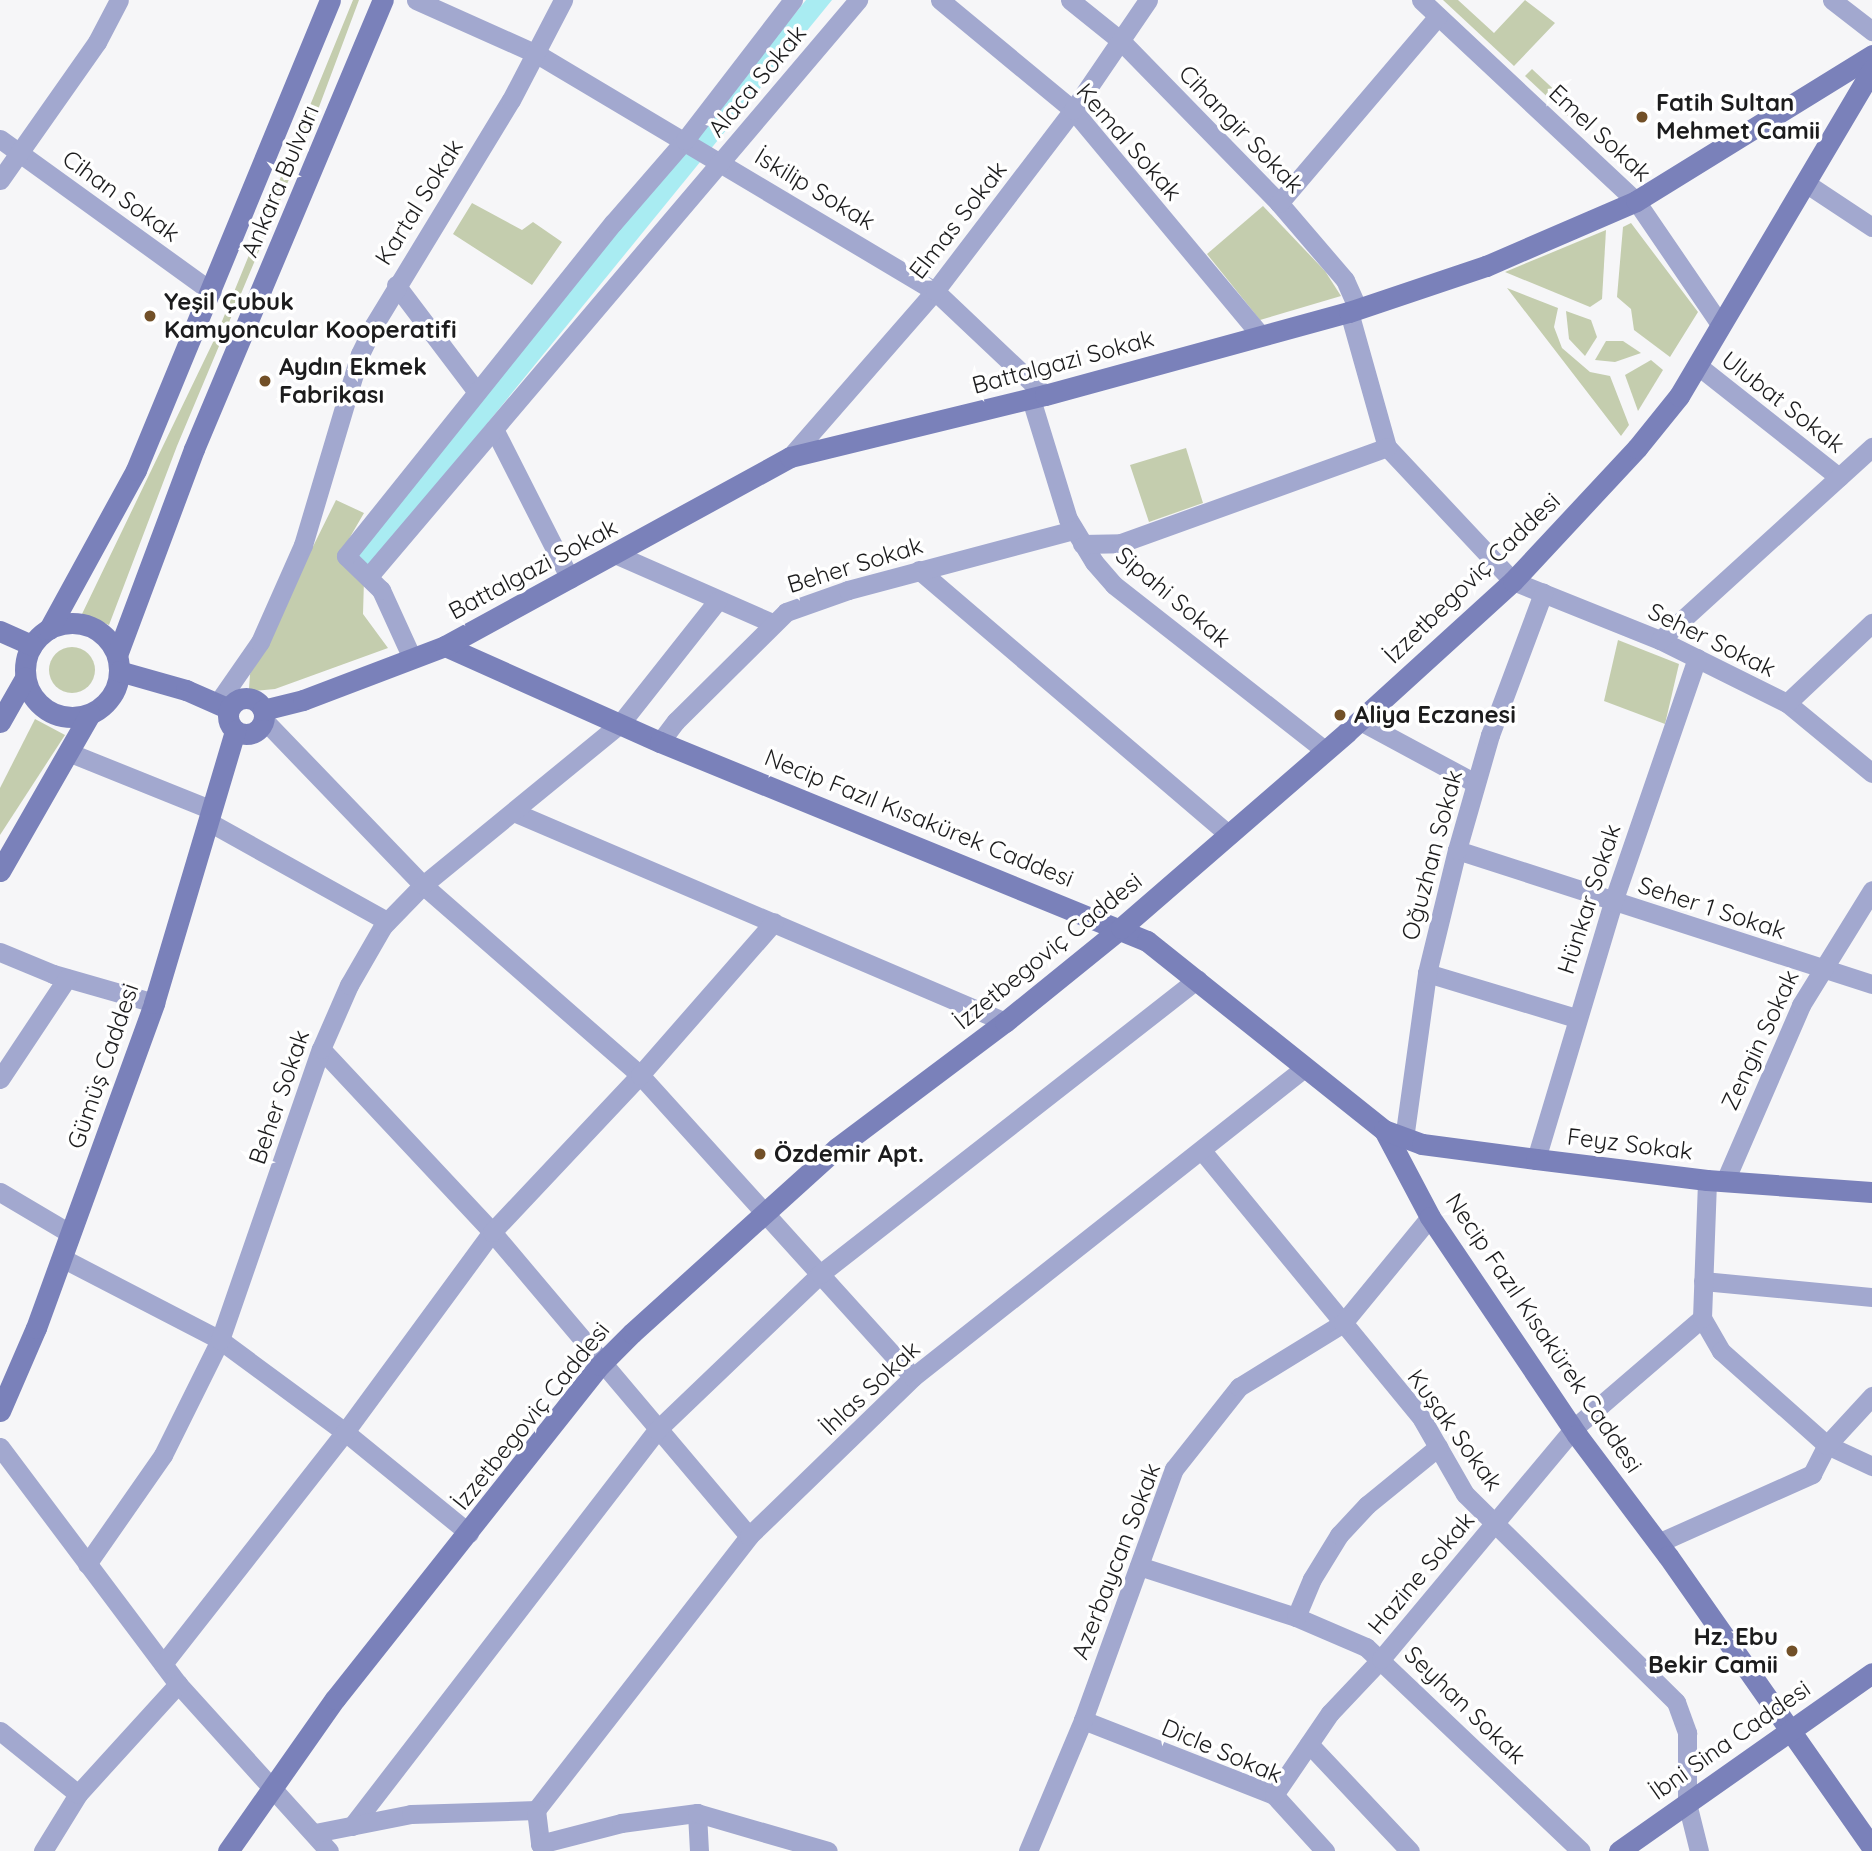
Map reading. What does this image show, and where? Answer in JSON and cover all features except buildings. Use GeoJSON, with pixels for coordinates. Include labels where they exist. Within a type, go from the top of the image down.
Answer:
{"type":"FeatureCollection","features":[{"type":"Feature","properties":{"kind":"street"},"geometry":{"type":"LineString","coordinates":[[0,180],[17,151],[97,42],[119,0]]}},
{"type":"Feature","properties":{"kind":"street","name":"Ankara Bulvarı"},"geometry":{"type":"LineString","coordinates":[[49,629],[136,470],[212,292],[330,0]]}},
{"type":"Feature","properties":{"kind":"street","name":"Ankara Bulvarı"},"geometry":{"type":"LineString","coordinates":[[118,663],[194,449],[383,0]]}},
{"type":"Feature","properties":{"kind":"street","name":"İskilip Sokak"},"geometry":{"type":"LineString","coordinates":[[416,0],[537,54],[935,290],[1038,397]]}},
{"type":"Feature","properties":{"kind":"street","name":"Kartal Sokak"},"geometry":{"type":"LineString","coordinates":[[223,706],[260,642],[303,545],[360,354],[396,285],[537,54],[563,0]]}},
{"type":"Feature","properties":{"kind":"street"},"geometry":{"type":"LineString","coordinates":[[412,658],[381,590],[346,556],[477,392],[687,141],[793,0]]}},
{"type":"Feature","properties":{"kind":"street","name":"Alaca Sokak"},"geometry":{"type":"LineString","coordinates":[[369,576],[716,159],[858,0]]}},
{"type":"Feature","properties":{"kind":"street","name":"Kemal Sokak"},"geometry":{"type":"LineString","coordinates":[[940,0],[1073,110],[1261,336]]}},
{"type":"Feature","properties":{"kind":"street","name":"Cihangir Sokak"},"geometry":{"type":"LineString","coordinates":[[1070,0],[1121,41],[1279,203],[1345,280],[1387,447],[1513,581]]}},
{"type":"Feature","properties":{"kind":"street","name":"Elmas Sokak"},"geometry":{"type":"LineString","coordinates":[[790,457],[935,290],[1073,110],[1147,0]]}},
{"type":"Feature","properties":{"kind":"street","name":"Emel Sokak"},"geometry":{"type":"LineString","coordinates":[[1421,0],[1636,201],[1720,324]]}},
{"type":"Feature","properties":{"kind":"street"},"geometry":{"type":"LineString","coordinates":[[1832,0],[1872,31]]}},
{"type":"Feature","properties":{"kind":"street"},"geometry":{"type":"LineString","coordinates":[[1279,203],[1438,16]]}},
{"type":"Feature","properties":{"kind":"street","name":"Battalgazi Sokak"},"geometry":{"type":"LineString","coordinates":[[263,715],[445,646],[790,457],[1038,397],[1261,336],[1353,310],[1486,266],[1636,201],[1872,55]]}},
{"type":"Feature","properties":{"kind":"street","name":"İzzetbegoviç Caddesi"},"geometry":{"type":"LineString","coordinates":[[228,1851],[335,1699],[600,1365],[762,1214],[881,1113],[1005,1022],[1121,928],[1360,721],[1513,581],[1661,421],[1807,184],[1872,70]]}},
{"type":"Feature","properties":{"kind":"street","name":"Cihan Sokak"},"geometry":{"type":"LineString","coordinates":[[0,139],[212,292]]}},
{"type":"Feature","properties":{"kind":"street"},"geometry":{"type":"LineString","coordinates":[[1807,184],[1872,227]]}},
{"type":"Feature","properties":{"kind":"street"},"geometry":{"type":"LineString","coordinates":[[396,285],[477,392]]}},
{"type":"Feature","properties":{"kind":"street","name":"Ulubat Sokak"},"geometry":{"type":"LineString","coordinates":[[1697,365],[1839,477]]}},
{"type":"Feature","properties":{"kind":"street","name":"Sipahi Sokak"},"geometry":{"type":"LineString","coordinates":[[1038,397],[1078,537],[1114,585],[1326,751]]}},
{"type":"Feature","properties":{"kind":"street"},"geometry":{"type":"LineString","coordinates":[[494,429],[570,579]]}},
{"type":"Feature","properties":{"kind":"street","name":"Beher Sokak"},"geometry":{"type":"LineString","coordinates":[[660,742],[772,623],[805,603],[919,570],[1078,537],[1121,543],[1387,447]]}},
{"type":"Feature","properties":{"kind":"street"},"geometry":{"type":"LineString","coordinates":[[1660,640],[1839,477],[1869,455]]}},
{"type":"Feature","properties":{"kind":"street"},"geometry":{"type":"LineString","coordinates":[[615,554],[772,623]]}},
{"type":"Feature","properties":{"kind":"street"},"geometry":{"type":"LineString","coordinates":[[919,570],[1229,835]]}},
{"type":"Feature","properties":{"kind":"street","name":"Seher Sokak"},"geometry":{"type":"LineString","coordinates":[[1513,581],[1660,640],[1787,703],[1872,773]]}},
{"type":"Feature","properties":{"kind":"street","name":"Oğuzhan Sokak"},"geometry":{"type":"LineString","coordinates":[[1404,1139],[1427,973],[1457,850],[1475,783],[1543,593]]}},
{"type":"Feature","properties":{"kind":"street","name":"Beher Sokak"},"geometry":{"type":"LineString","coordinates":[[88,1564],[163,1455],[220,1340],[321,1049],[349,985],[387,921],[423,886],[516,813],[620,724],[717,601]]}},
{"type":"Feature","properties":{"kind":"street"},"geometry":{"type":"LineString","coordinates":[[0,722],[26,678],[32,645],[49,629],[72,623],[94,629],[118,663],[223,706],[244,698],[256,701],[263,715],[423,886],[640,1075],[762,1214],[913,1377]]}},
{"type":"Feature","properties":{"kind":"street"},"geometry":{"type":"LineString","coordinates":[[1787,703],[1872,623]]}},
{"type":"Feature","properties":{"kind":"street"},"geometry":{"type":"LineString","coordinates":[[0,631],[32,645]]}},
{"type":"Feature","properties":{"kind":"street","name":"Necip Fazıl Kısakürek Caddesi"},"geometry":{"type":"LineString","coordinates":[[445,646],[660,742],[1121,928],[1161,950],[1384,1130],[1430,1217],[1573,1429],[1658,1543],[1788,1732],[1872,1847]]}},
{"type":"Feature","properties":{"kind":"street","name":"Hünkar Sokak"},"geometry":{"type":"LineString","coordinates":[[1536,1158],[1613,902],[1697,658]]}},
{"type":"Feature","properties":{"kind":"street"},"geometry":{"type":"LineString","coordinates":[[0,871],[90,714],[111,697],[118,663]]}},
{"type":"Feature","properties":{"kind":"street"},"geometry":{"type":"LineString","coordinates":[[26,678],[35,700],[54,714],[90,714]]}},
{"type":"Feature","properties":{"kind":"street"},"geometry":{"type":"LineString","coordinates":[[223,706],[229,723],[235,730],[253,733],[263,715]]}},
{"type":"Feature","properties":{"kind":"street"},"geometry":{"type":"LineString","coordinates":[[1360,721],[1475,783]]}},
{"type":"Feature","properties":{"kind":"street","name":"Gümüş Caddesi"},"geometry":{"type":"LineString","coordinates":[[0,1411],[62,1258],[154,1003],[235,730]]}},
{"type":"Feature","properties":{"kind":"street"},"geometry":{"type":"LineString","coordinates":[[68,752],[211,816],[387,921]]}},
{"type":"Feature","properties":{"kind":"street"},"geometry":{"type":"LineString","coordinates":[[516,813],[1005,1022]]}},
{"type":"Feature","properties":{"kind":"street","name":"Seher 1 Sokak"},"geometry":{"type":"LineString","coordinates":[[1457,850],[1872,985]]}},
{"type":"Feature","properties":{"kind":"street","name":"Zengin Sokak"},"geometry":{"type":"LineString","coordinates":[[1716,1180],[1820,968],[1872,890]]}},
{"type":"Feature","properties":{"kind":"street"},"geometry":{"type":"LineString","coordinates":[[163,1664],[345,1432],[492,1231],[640,1075],[774,922]]}},
{"type":"Feature","properties":{"kind":"street"},"geometry":{"type":"LineString","coordinates":[[0,952],[68,978],[154,1003]]}},
{"type":"Feature","properties":{"kind":"street"},"geometry":{"type":"LineString","coordinates":[[1427,973],[1576,1018]]}},
{"type":"Feature","properties":{"kind":"street"},"geometry":{"type":"LineString","coordinates":[[0,1079],[68,978]]}},
{"type":"Feature","properties":{"kind":"street"},"geometry":{"type":"LineString","coordinates":[[352,1826],[657,1430],[820,1274],[1198,979]]}},
{"type":"Feature","properties":{"kind":"street"},"geometry":{"type":"LineString","coordinates":[[321,1049],[492,1231],[600,1365],[749,1536]]}},
{"type":"Feature","properties":{"kind":"street","name":"İhlas Sokak"},"geometry":{"type":"LineString","coordinates":[[536,1810],[749,1536],[913,1377],[1203,1152],[1304,1068]]}},
{"type":"Feature","properties":{"kind":"street","name":"Feyz Sokak"},"geometry":{"type":"LineString","coordinates":[[1384,1130],[1404,1139],[1536,1158],[1716,1180],[1872,1192]]}},
{"type":"Feature","properties":{"kind":"street","name":"Kuşak Sokak"},"geometry":{"type":"LineString","coordinates":[[1203,1152],[1422,1419],[1465,1494],[1676,1702],[1687,1733],[1687,1803],[1699,1851]]}},
{"type":"Feature","properties":{"kind":"street"},"geometry":{"type":"LineString","coordinates":[[1716,1180],[1703,1280],[1702,1318],[1721,1351],[1828,1445],[1872,1466]]}},
{"type":"Feature","properties":{"kind":"street"},"geometry":{"type":"LineString","coordinates":[[0,1192],[71,1234]]}},
{"type":"Feature","properties":{"kind":"street","name":"Azerbaycan Sokak"},"geometry":{"type":"LineString","coordinates":[[1028,1851],[1083,1720],[1174,1469],[1240,1387],[1343,1323],[1430,1217]]}},
{"type":"Feature","properties":{"kind":"street"},"geometry":{"type":"LineString","coordinates":[[62,1258],[220,1340],[345,1432],[469,1533]]}},
{"type":"Feature","properties":{"kind":"street"},"geometry":{"type":"LineString","coordinates":[[1703,1280],[1872,1297]]}},
{"type":"Feature","properties":{"kind":"street","name":"Hazine Sokak"},"geometry":{"type":"LineString","coordinates":[[1274,1795],[1330,1713],[1381,1659],[1573,1429],[1702,1318]]}},
{"type":"Feature","properties":{"kind":"street"},"geometry":{"type":"LineString","coordinates":[[1658,1543],[1812,1474],[1828,1445],[1872,1396]]}},
{"type":"Feature","properties":{"kind":"street"},"geometry":{"type":"LineString","coordinates":[[0,1447],[178,1684],[329,1851]]}},
{"type":"Feature","properties":{"kind":"street"},"geometry":{"type":"LineString","coordinates":[[1296,1617],[1312,1579],[1339,1535],[1367,1505],[1438,1447]]}},
{"type":"Feature","properties":{"kind":"street","name":"Seyhan Sokak"},"geometry":{"type":"LineString","coordinates":[[1139,1566],[1296,1617],[1366,1647],[1581,1851]]}},
{"type":"Feature","properties":{"kind":"street","name":"İbni Sina Caddesi"},"geometry":{"type":"LineString","coordinates":[[1619,1851],[1872,1673]]}},
{"type":"Feature","properties":{"kind":"street"},"geometry":{"type":"LineString","coordinates":[[43,1851],[78,1794],[178,1684]]}},
{"type":"Feature","properties":{"kind":"street","name":"Dicle Sokak"},"geometry":{"type":"LineString","coordinates":[[1083,1720],[1274,1795],[1325,1851]]}},
{"type":"Feature","properties":{"kind":"street"},"geometry":{"type":"LineString","coordinates":[[0,1731],[78,1794]]}},
{"type":"Feature","properties":{"kind":"street"},"geometry":{"type":"LineString","coordinates":[[1309,1744],[1410,1851]]}},
{"type":"Feature","properties":{"kind":"street"},"geometry":{"type":"LineString","coordinates":[[315,1833],[411,1814],[536,1810],[538,1849],[621,1823],[697,1813],[828,1851]]}},
{"type":"Feature","properties":{"kind":"street"},"geometry":{"type":"LineString","coordinates":[[697,1813],[699,1851]]}},
{"type":"Feature","properties":{"kind":"green space"},"geometry":{"type":"Polygon","coordinates":[[[353,0],[359,0],[316,115],[177,446],[109,625],[82,614],[216,336],[353,0]]]}},
{"type":"Feature","properties":{"kind":"green space"},"geometry":{"type":"Polygon","coordinates":[[[1443,0],[1458,0],[1494,33],[1525,0],[1555,23],[1514,66],[1443,0]]]}},
{"type":"Feature","properties":{"kind":"green space"},"geometry":{"type":"Polygon","coordinates":[[[1532,69],[1578,112],[1572,120],[1525,76],[1532,69]]]}},
{"type":"Feature","properties":{"kind":"green space"},"geometry":{"type":"Polygon","coordinates":[[[472,203],[522,230],[533,222],[562,242],[532,285],[453,234],[472,203]]]}},
{"type":"Feature","properties":{"kind":"green space"},"geometry":{"type":"Polygon","coordinates":[[[1263,206],[1325,271],[1341,296],[1260,320],[1207,254],[1263,206]]]}},
{"type":"Feature","properties":{"kind":"green space"},"geometry":{"type":"Polygon","coordinates":[[[1631,223],[1698,312],[1670,357],[1634,330],[1631,309],[1617,297],[1623,227],[1631,223]]]}},
{"type":"Feature","properties":{"kind":"green space"},"geometry":{"type":"Polygon","coordinates":[[[1606,230],[1602,299],[1590,307],[1505,272],[1606,230]]]}},
{"type":"Feature","properties":{"kind":"green space"},"geometry":{"type":"Polygon","coordinates":[[[1507,288],[1558,308],[1554,327],[1562,348],[1590,372],[1610,376],[1629,425],[1621,436],[1507,288]]]}},
{"type":"Feature","properties":{"kind":"green space"},"geometry":{"type":"Polygon","coordinates":[[[1566,311],[1591,320],[1597,337],[1585,356],[1569,339],[1566,311]]]}},
{"type":"Feature","properties":{"kind":"green space"},"geometry":{"type":"Polygon","coordinates":[[[1606,341],[1623,341],[1641,353],[1615,362],[1595,360],[1606,341]]]}},
{"type":"Feature","properties":{"kind":"green space"},"geometry":{"type":"Polygon","coordinates":[[[1651,360],[1663,370],[1638,411],[1625,375],[1651,360]]]}},
{"type":"Feature","properties":{"kind":"green space"},"geometry":{"type":"Polygon","coordinates":[[[1186,448],[1203,503],[1149,522],[1130,465],[1186,448]]]}},
{"type":"Feature","properties":{"kind":"green space"},"geometry":{"type":"Polygon","coordinates":[[[336,500],[364,513],[339,556],[364,580],[363,614],[388,648],[275,689],[249,689],[250,674],[336,500]]]}},
{"type":"Feature","properties":{"kind":"green space"},"geometry":{"type":"Polygon","coordinates":[[[1618,640],[1679,664],[1665,724],[1604,701],[1618,640]]]}},
{"type":"Feature","properties":{"kind":"green space"},"geometry":{"type":"Polygon","coordinates":[[[72,647],[88,654],[95,670],[88,686],[72,693],[56,686],[49,670],[56,654],[72,647]]]}},
{"type":"Feature","properties":{"kind":"green space"},"geometry":{"type":"Polygon","coordinates":[[[35,719],[65,735],[0,835],[0,788],[35,719]]]}},
{"type":"Feature","properties":{"kind":"water"},"geometry":{"type":"Polygon","coordinates":[[[806,0],[832,0],[367,571],[352,558],[806,0]]]}},
{"type":"Feature","properties":{"kind":"place","name":"Fatih Sultan Mehmet Camii"},"geometry":{"type":"Point","coordinates":[1642,117]}},
{"type":"Feature","properties":{"kind":"place","name":"Yeşil Çubuk Kamyoncular Kooperatifi"},"geometry":{"type":"Point","coordinates":[150,316]}},
{"type":"Feature","properties":{"kind":"place","name":"Aydın Ekmek Fabrikası"},"geometry":{"type":"Point","coordinates":[265,381]}},
{"type":"Feature","properties":{"kind":"place","name":"Aliya Eczanesi"},"geometry":{"type":"Point","coordinates":[1340,715]}},
{"type":"Feature","properties":{"kind":"place","name":"Özdemir Apt."},"geometry":{"type":"Point","coordinates":[760,1154]}},
{"type":"Feature","properties":{"kind":"place","name":"Hz. Ebu Bekir Camii"},"geometry":{"type":"Point","coordinates":[1792,1651]}}]}
